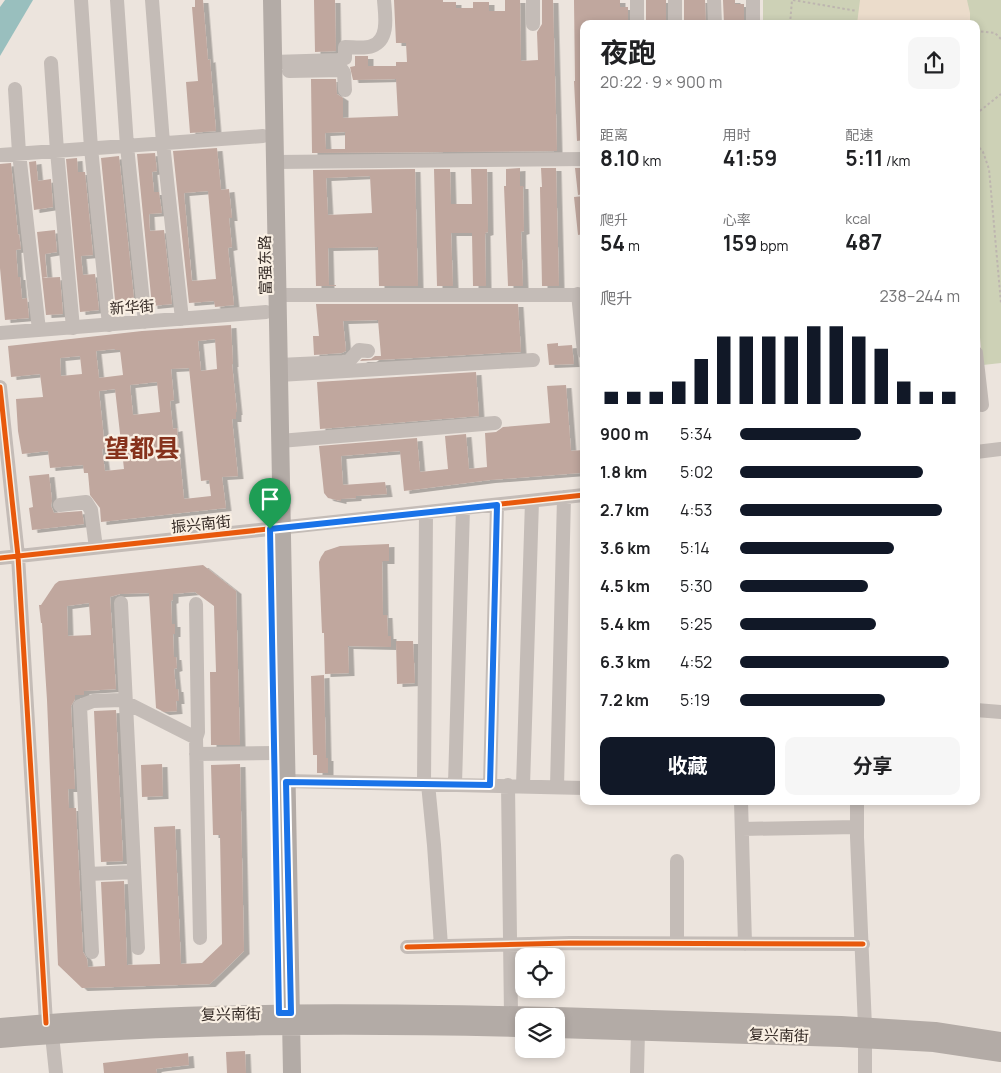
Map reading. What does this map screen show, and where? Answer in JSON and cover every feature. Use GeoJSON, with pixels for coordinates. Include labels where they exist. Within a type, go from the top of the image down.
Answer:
{"type":"FeatureCollection","features":[{"type":"Feature","properties":{"kind":"main road","name":"富强东路"},"geometry":{"type":"LineString","coordinates":[[260,0],[266,312],[276,529]]}},
{"type":"Feature","properties":{"kind":"main road","name":"富强东路"},"geometry":{"type":"LineString","coordinates":[[272,0],[280,441],[276,529]]}},
{"type":"Feature","properties":{"kind":"main road"},"geometry":{"type":"LineString","coordinates":[[276,529],[274,753],[285,1019],[292,1073]]}},
{"type":"Feature","properties":{"kind":"main road"},"geometry":{"type":"LineString","coordinates":[[276,529],[286,782],[285,1019],[280,1073]]}},
{"type":"Feature","properties":{"kind":"main road","name":"复兴南街"},"geometry":{"type":"LineString","coordinates":[[0,1026],[49,1029],[189,1027],[285,1019],[515,1015]]}},
{"type":"Feature","properties":{"kind":"main road","name":"复兴南街"},"geometry":{"type":"LineString","coordinates":[[565,1016],[865,1033],[1001,1053]]}},
{"type":"Feature","properties":{"kind":"main road","name":"复兴南街"},"geometry":{"type":"LineString","coordinates":[[285,1019],[515,1028]]}},
{"type":"Feature","properties":{"kind":"main road","name":"复兴南街"},"geometry":{"type":"LineString","coordinates":[[0,1039],[49,1029]]}},
{"type":"Feature","properties":{"kind":"main road","name":"复兴南街"},"geometry":{"type":"LineString","coordinates":[[565,1029],[865,1033],[935,1031],[1001,1040]]}},
{"type":"Feature","properties":{"kind":"street"},"geometry":{"type":"LineString","coordinates":[[81,0],[91,148],[109,325]]}},
{"type":"Feature","properties":{"kind":"street"},"geometry":{"type":"LineString","coordinates":[[117,0],[127,146],[144,322]]}},
{"type":"Feature","properties":{"kind":"street"},"geometry":{"type":"LineString","coordinates":[[152,0],[163,143],[182,319]]}},
{"type":"Feature","properties":{"kind":"street"},"geometry":{"type":"LineString","coordinates":[[273,67],[339,60],[345,58],[345,47],[372,46],[378,42],[385,31],[384,0]]}},
{"type":"Feature","properties":{"kind":"street"},"geometry":{"type":"LineString","coordinates":[[532,0],[533,24]]}},
{"type":"Feature","properties":{"kind":"street"},"geometry":{"type":"LineString","coordinates":[[637,0],[638,20]]}},
{"type":"Feature","properties":{"kind":"street"},"geometry":{"type":"LineString","coordinates":[[675,0],[675,20]]}},
{"type":"Feature","properties":{"kind":"street"},"geometry":{"type":"LineString","coordinates":[[714,0],[715,20]]}},
{"type":"Feature","properties":{"kind":"street"},"geometry":{"type":"LineString","coordinates":[[753,0],[753,20]]}},
{"type":"Feature","properties":{"kind":"street"},"geometry":{"type":"LineString","coordinates":[[51,63],[73,328]]}},
{"type":"Feature","properties":{"kind":"street"},"geometry":{"type":"LineString","coordinates":[[273,67],[342,70],[344,73],[345,90]]}},
{"type":"Feature","properties":{"kind":"street"},"geometry":{"type":"LineString","coordinates":[[15,89],[19,153],[39,330]]}},
{"type":"Feature","properties":{"kind":"street"},"geometry":{"type":"LineString","coordinates":[[0,155],[263,136]]}},
{"type":"Feature","properties":{"kind":"street"},"geometry":{"type":"LineString","coordinates":[[275,162],[580,159]]}},
{"type":"Feature","properties":{"kind":"street"},"geometry":{"type":"LineString","coordinates":[[277,295],[580,294]]}},
{"type":"Feature","properties":{"kind":"street","name":"新华街"},"geometry":{"type":"LineString","coordinates":[[0,333],[266,312]]}},
{"type":"Feature","properties":{"kind":"street"},"geometry":{"type":"LineString","coordinates":[[279,370],[349,361],[359,350],[368,351]]}},
{"type":"Feature","properties":{"kind":"street"},"geometry":{"type":"LineString","coordinates":[[279,370],[533,360]]}},
{"type":"Feature","properties":{"kind":"street"},"geometry":{"type":"LineString","coordinates":[[0,387],[18,556],[49,1029],[56,1073]]}},
{"type":"Feature","properties":{"kind":"street"},"geometry":{"type":"LineString","coordinates":[[980,388],[982,405]]}},
{"type":"Feature","properties":{"kind":"street"},"geometry":{"type":"LineString","coordinates":[[280,441],[495,424]]}},
{"type":"Feature","properties":{"kind":"street"},"geometry":{"type":"LineString","coordinates":[[980,452],[1001,450]]}},
{"type":"Feature","properties":{"kind":"street","name":"振兴南街"},"geometry":{"type":"LineString","coordinates":[[0,558],[580,495]]}},
{"type":"Feature","properties":{"kind":"street"},"geometry":{"type":"LineString","coordinates":[[557,787],[564,497]]}},
{"type":"Feature","properties":{"kind":"street"},"geometry":{"type":"LineString","coordinates":[[522,786],[532,501]]}},
{"type":"Feature","properties":{"kind":"street"},"geometry":{"type":"LineString","coordinates":[[60,505],[86,502],[89,505],[96,548]]}},
{"type":"Feature","properties":{"kind":"street"},"geometry":{"type":"LineString","coordinates":[[490,785],[497,505]]}},
{"type":"Feature","properties":{"kind":"street"},"geometry":{"type":"LineString","coordinates":[[455,784],[463,508]]}},
{"type":"Feature","properties":{"kind":"street"},"geometry":{"type":"LineString","coordinates":[[426,512],[426,784],[434,845],[441,946]]}},
{"type":"Feature","properties":{"kind":"street"},"geometry":{"type":"LineString","coordinates":[[121,602],[138,948]]}},
{"type":"Feature","properties":{"kind":"street"},"geometry":{"type":"LineString","coordinates":[[196,604],[198,732],[196,754],[200,938]]}},
{"type":"Feature","properties":{"kind":"street"},"geometry":{"type":"LineString","coordinates":[[92,952],[80,706],[94,701],[121,700],[196,738]]}},
{"type":"Feature","properties":{"kind":"street"},"geometry":{"type":"LineString","coordinates":[[980,710],[1001,712]]}},
{"type":"Feature","properties":{"kind":"street"},"geometry":{"type":"LineString","coordinates":[[196,754],[274,753]]}},
{"type":"Feature","properties":{"kind":"street"},"geometry":{"type":"LineString","coordinates":[[286,782],[580,788]]}},
{"type":"Feature","properties":{"kind":"street"},"geometry":{"type":"LineString","coordinates":[[508,785],[511,1015]]}},
{"type":"Feature","properties":{"kind":"street"},"geometry":{"type":"LineString","coordinates":[[742,805],[745,944]]}},
{"type":"Feature","properties":{"kind":"street"},"geometry":{"type":"LineString","coordinates":[[857,805],[863,944],[864,1073]]}},
{"type":"Feature","properties":{"kind":"street"},"geometry":{"type":"LineString","coordinates":[[742,829],[857,827]]}},
{"type":"Feature","properties":{"kind":"street"},"geometry":{"type":"LineString","coordinates":[[677,861],[677,943]]}},
{"type":"Feature","properties":{"kind":"street"},"geometry":{"type":"LineString","coordinates":[[88,874],[134,872]]}},
{"type":"Feature","properties":{"kind":"street"},"geometry":{"type":"LineString","coordinates":[[407,947],[510,944],[863,944]]}},
{"type":"Feature","properties":{"kind":"street"},"geometry":{"type":"LineString","coordinates":[[637,1073],[638,1031]]}},
{"type":"Feature","properties":{"kind":"path"},"geometry":{"type":"LineString","coordinates":[[790,20],[793,0],[857,11]]}},
{"type":"Feature","properties":{"kind":"path"},"geometry":{"type":"LineString","coordinates":[[980,31],[995,33],[1001,39]]}},
{"type":"Feature","properties":{"kind":"path"},"geometry":{"type":"LineString","coordinates":[[980,111],[1001,94]]}},
{"type":"Feature","properties":{"kind":"path"},"geometry":{"type":"LineString","coordinates":[[980,149],[989,169],[1001,303]]}},
{"type":"Feature","properties":{"kind":"green space"},"geometry":{"type":"Polygon","coordinates":[[[763,0],[1001,0],[1001,363],[983,365],[980,338],[980,20],[763,20],[763,0]]]}},
{"type":"Feature","properties":{"kind":"shaded area"},"geometry":{"type":"Polygon","coordinates":[[[860,0],[967,0],[970,13],[970,20],[858,20],[860,0]]]}},
{"type":"Feature","properties":{"kind":"water"},"geometry":{"type":"Polygon","coordinates":[[[5,0],[33,0],[0,56],[0,7],[5,0]]]}},
{"type":"Feature","properties":{"kind":"building"},"geometry":{"type":"Polygon","coordinates":[[[195,0],[203,0],[216,131],[190,133],[186,82],[198,81],[192,7],[195,7],[195,0]]]}},
{"type":"Feature","properties":{"kind":"building"},"geometry":{"type":"Polygon","coordinates":[[[314,0],[335,0],[336,51],[315,52],[314,0]]]}},
{"type":"Feature","properties":{"kind":"building"},"geometry":{"type":"Polygon","coordinates":[[[394,0],[443,0],[443,2],[456,2],[456,8],[473,8],[473,2],[489,2],[489,11],[505,11],[505,0],[520,0],[521,61],[538,60],[537,32],[542,24],[542,0],[553,0],[557,151],[312,153],[311,79],[336,79],[337,94],[343,98],[343,118],[398,116],[396,79],[353,80],[350,67],[355,66],[355,56],[368,56],[368,66],[396,66],[396,62],[407,62],[406,43],[396,43],[394,0]],[[345,132],[325,133],[326,149],[345,149],[345,132]]]}},
{"type":"Feature","properties":{"kind":"building"},"geometry":{"type":"Polygon","coordinates":[[[574,0],[620,0],[620,7],[628,7],[628,20],[580,20],[580,141],[577,141],[574,0]]]}},
{"type":"Feature","properties":{"kind":"building"},"geometry":{"type":"Polygon","coordinates":[[[646,0],[666,0],[666,20],[646,20],[646,0]]]}},
{"type":"Feature","properties":{"kind":"building"},"geometry":{"type":"Polygon","coordinates":[[[684,0],[705,0],[706,20],[684,20],[684,0]]]}},
{"type":"Feature","properties":{"kind":"building"},"geometry":{"type":"Polygon","coordinates":[[[723,0],[735,0],[735,4],[744,4],[744,20],[724,20],[723,0]]]}},
{"type":"Feature","properties":{"kind":"building"},"geometry":{"type":"Polygon","coordinates":[[[217,148],[221,190],[229,189],[232,247],[228,248],[234,305],[215,307],[214,301],[189,303],[173,151],[217,148]],[[208,191],[184,193],[192,281],[216,279],[208,191]]]}},
{"type":"Feature","properties":{"kind":"building"},"geometry":{"type":"Polygon","coordinates":[[[155,153],[157,171],[152,172],[154,192],[159,192],[162,213],[149,214],[150,231],[164,230],[172,304],[152,306],[137,154],[155,153]]]}},
{"type":"Feature","properties":{"kind":"building"},"geometry":{"type":"Polygon","coordinates":[[[119,156],[135,308],[116,310],[101,158],[119,156]]]}},
{"type":"Feature","properties":{"kind":"building"},"geometry":{"type":"Polygon","coordinates":[[[77,158],[78,172],[85,172],[93,255],[81,256],[83,275],[95,274],[99,310],[80,312],[66,159],[77,158]]]}},
{"type":"Feature","properties":{"kind":"building"},"geometry":{"type":"Polygon","coordinates":[[[36,161],[38,181],[51,179],[53,207],[34,210],[29,162],[36,161]]]}},
{"type":"Feature","properties":{"kind":"building"},"geometry":{"type":"Polygon","coordinates":[[[11,163],[21,249],[16,250],[18,277],[20,277],[22,299],[27,298],[29,318],[5,320],[0,268],[0,164],[11,163]]]}},
{"type":"Feature","properties":{"kind":"building"},"geometry":{"type":"Polygon","coordinates":[[[520,168],[520,186],[523,186],[524,231],[521,232],[523,286],[508,286],[504,186],[506,186],[506,169],[520,168]]]}},
{"type":"Feature","properties":{"kind":"building"},"geometry":{"type":"Polygon","coordinates":[[[541,168],[556,168],[559,286],[542,286],[541,168]]]}},
{"type":"Feature","properties":{"kind":"building"},"geometry":{"type":"Polygon","coordinates":[[[575,168],[580,168],[580,195],[578,195],[575,168]]]}},
{"type":"Feature","properties":{"kind":"building"},"geometry":{"type":"Polygon","coordinates":[[[415,169],[418,286],[379,286],[378,247],[328,248],[329,285],[336,286],[316,286],[313,170],[415,169]],[[370,176],[326,178],[328,215],[372,213],[370,176]]]}},
{"type":"Feature","properties":{"kind":"building"},"geometry":{"type":"Polygon","coordinates":[[[434,169],[450,169],[451,204],[472,204],[471,169],[487,169],[488,232],[485,233],[486,286],[473,286],[472,233],[451,233],[453,286],[437,286],[434,169]]]}},
{"type":"Feature","properties":{"kind":"building"},"geometry":{"type":"Polygon","coordinates":[[[580,196],[580,235],[578,235],[574,197],[580,196]]]}},
{"type":"Feature","properties":{"kind":"building"},"geometry":{"type":"Polygon","coordinates":[[[55,230],[57,252],[45,254],[47,277],[42,278],[37,232],[55,230]]]}},
{"type":"Feature","properties":{"kind":"building"},"geometry":{"type":"Polygon","coordinates":[[[60,277],[63,314],[46,315],[42,278],[60,277]]]}},
{"type":"Feature","properties":{"kind":"building"},"geometry":{"type":"Polygon","coordinates":[[[316,304],[518,304],[521,352],[360,361],[381,356],[378,320],[343,321],[346,351],[314,355],[313,336],[319,336],[316,304]]]}},
{"type":"Feature","properties":{"kind":"building"},"geometry":{"type":"Polygon","coordinates":[[[231,325],[232,364],[237,412],[236,419],[232,419],[238,476],[222,477],[226,508],[101,522],[100,508],[90,495],[88,473],[84,473],[83,465],[50,468],[48,451],[22,454],[16,399],[43,397],[40,374],[11,377],[8,346],[142,331],[231,325]],[[215,339],[198,341],[201,371],[217,369],[215,339]],[[120,350],[96,351],[99,378],[123,375],[120,350]],[[80,356],[60,358],[61,376],[82,374],[80,356]],[[189,368],[171,369],[174,400],[170,401],[173,429],[177,428],[184,499],[211,496],[209,480],[201,481],[189,368]],[[157,382],[130,385],[133,415],[160,412],[157,382]],[[115,389],[99,391],[105,449],[102,449],[105,471],[124,469],[115,389]]]}},
{"type":"Feature","properties":{"kind":"building"},"geometry":{"type":"Polygon","coordinates":[[[558,343],[558,346],[572,345],[574,364],[549,365],[547,344],[558,343]]]}},
{"type":"Feature","properties":{"kind":"building"},"geometry":{"type":"Polygon","coordinates":[[[476,372],[479,416],[320,429],[317,382],[476,372]]]}},
{"type":"Feature","properties":{"kind":"building"},"geometry":{"type":"Polygon","coordinates":[[[566,385],[571,451],[580,450],[580,473],[490,480],[404,491],[400,451],[341,456],[343,485],[385,482],[387,494],[356,496],[356,498],[341,499],[341,501],[328,498],[324,493],[319,446],[417,438],[420,472],[448,469],[445,436],[466,434],[469,469],[487,467],[485,433],[496,432],[503,427],[550,423],[547,386],[566,385]]]}},
{"type":"Feature","properties":{"kind":"building"},"geometry":{"type":"Polygon","coordinates":[[[49,474],[51,506],[54,513],[82,511],[84,524],[32,530],[29,508],[33,507],[29,476],[49,474]]]}},
{"type":"Feature","properties":{"kind":"building"},"geometry":{"type":"Polygon","coordinates":[[[389,544],[389,561],[382,561],[383,615],[387,615],[388,636],[391,636],[391,647],[348,646],[349,673],[325,674],[319,562],[321,557],[325,551],[340,546],[389,544]]]}},
{"type":"Feature","properties":{"kind":"building"},"geometry":{"type":"Polygon","coordinates":[[[203,565],[236,591],[240,745],[211,745],[210,672],[216,672],[214,606],[195,592],[173,594],[173,600],[171,601],[172,624],[175,624],[175,634],[173,634],[174,657],[176,657],[177,668],[174,669],[179,701],[176,701],[177,711],[164,712],[156,708],[149,593],[120,594],[110,597],[116,689],[84,691],[84,695],[75,695],[71,706],[75,789],[68,789],[69,808],[76,808],[83,952],[87,959],[88,967],[105,966],[101,882],[124,881],[127,965],[160,964],[154,827],[175,826],[181,964],[202,963],[222,944],[220,835],[213,835],[211,765],[240,764],[244,951],[210,984],[82,988],[58,965],[47,700],[39,605],[41,605],[59,581],[203,565]],[[89,603],[67,606],[68,636],[91,635],[89,603]]]}},
{"type":"Feature","properties":{"kind":"building"},"geometry":{"type":"Polygon","coordinates":[[[396,641],[413,641],[415,683],[397,684],[396,641]]]}},
{"type":"Feature","properties":{"kind":"building"},"geometry":{"type":"Polygon","coordinates":[[[324,675],[328,773],[317,773],[317,755],[313,755],[311,676],[324,675]]]}},
{"type":"Feature","properties":{"kind":"building"},"geometry":{"type":"Polygon","coordinates":[[[116,710],[123,861],[101,862],[94,711],[116,710]]]}},
{"type":"Feature","properties":{"kind":"building"},"geometry":{"type":"Polygon","coordinates":[[[162,764],[163,796],[142,797],[141,765],[162,764]]]}},
{"type":"Feature","properties":{"kind":"building"},"geometry":{"type":"Polygon","coordinates":[[[245,1051],[246,1073],[227,1073],[226,1052],[245,1051]]]}},
{"type":"Feature","properties":{"kind":"building"},"geometry":{"type":"Polygon","coordinates":[[[188,1053],[189,1065],[156,1069],[157,1073],[104,1073],[103,1063],[188,1053]]]}},
{"type":"Feature","properties":{"kind":"cycle path"},"geometry":{"type":"LineString","coordinates":[[0,387],[18,556],[46,1023]]}},
{"type":"Feature","properties":{"kind":"cycle path"},"geometry":{"type":"LineString","coordinates":[[0,558],[580,495]]}},
{"type":"Feature","properties":{"kind":"cycle path"},"geometry":{"type":"LineString","coordinates":[[407,947],[570,943],[863,944]]}},
{"type":"Feature","properties":{"kind":"district","name":"望都县"},"geometry":{"type":"Point","coordinates":[142,447]}},
{"type":"Feature","properties":{"kind":"route"},"geometry":{"type":"LineString","coordinates":[[497,505],[490,785],[286,782],[291,1013],[279,1013],[270,529],[497,505]]}}]}
